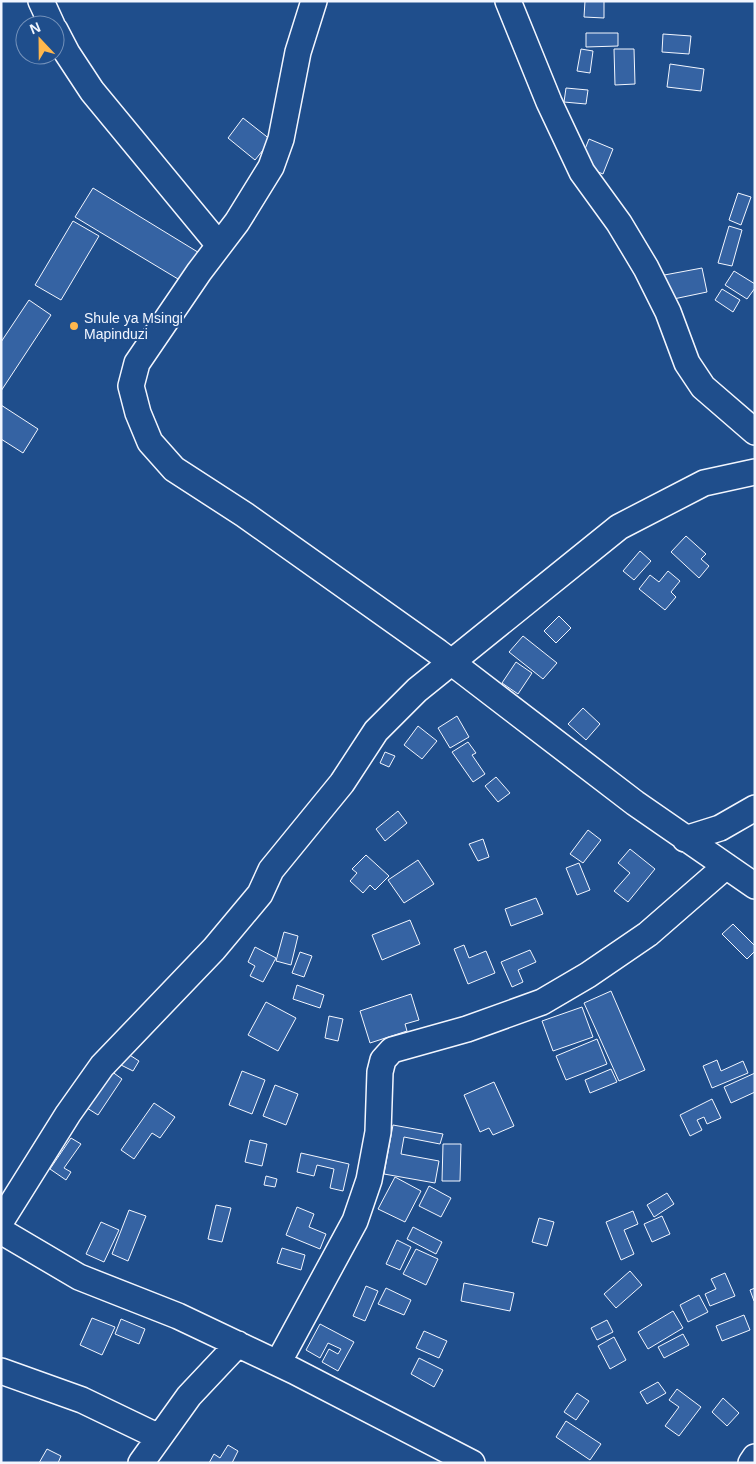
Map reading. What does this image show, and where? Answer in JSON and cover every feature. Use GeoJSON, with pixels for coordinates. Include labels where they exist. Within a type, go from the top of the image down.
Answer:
{"type":"FeatureCollection","features":[{"type":"Feature","properties":{"kind":"street"},"geometry":{"type":"LineString","coordinates":[[41,1],[47,15]]}},
{"type":"Feature","properties":{"kind":"street"},"geometry":{"type":"LineString","coordinates":[[314,1],[298,52],[281,138],[271,167],[237,222],[137,363],[131,386],[138,413],[150,442],[174,469],[245,515],[452,662],[635,803],[755,886]]}},
{"type":"Feature","properties":{"kind":"street"},"geometry":{"type":"LineString","coordinates":[[508,1],[549,102],[582,172],[620,223],[646,268],[668,312],[688,363],[703,387],[755,432]]}},
{"type":"Feature","properties":{"kind":"street"},"geometry":{"type":"LineString","coordinates":[[65,51],[92,91],[219,245]]}},
{"type":"Feature","properties":{"kind":"street"},"geometry":{"type":"LineString","coordinates":[[1,1221],[68,1114],[102,1066],[214,949],[260,894],[271,870],[342,783],[376,731],[418,690],[620,527],[704,483],[755,472]]}},
{"type":"Feature","properties":{"kind":"street"},"geometry":{"type":"LineString","coordinates":[[686,839],[720,828],[755,808]]}},
{"type":"Feature","properties":{"kind":"street"},"geometry":{"type":"LineString","coordinates":[[278,1363],[355,1221],[369,1180],[378,1132],[380,1072],[383,1060],[392,1050],[467,1029],[542,1002],[648,934],[726,866]]}},
{"type":"Feature","properties":{"kind":"street"},"geometry":{"type":"LineString","coordinates":[[1,1231],[79,1277],[178,1316],[238,1344],[472,1463]]}},
{"type":"Feature","properties":{"kind":"street"},"geometry":{"type":"LineString","coordinates":[[141,1463],[189,1396],[238,1344]]}},
{"type":"Feature","properties":{"kind":"street"},"geometry":{"type":"LineString","coordinates":[[1,1372],[82,1400],[159,1437]]}},
{"type":"Feature","properties":{"kind":"street"},"geometry":{"type":"LineString","coordinates":[[751,1463],[755,1456]]}},
{"type":"Feature","properties":{"kind":"building"},"geometry":{"type":"Polygon","coordinates":[[[585,1],[604,1],[604,18],[584,17],[585,1]]]}},
{"type":"Feature","properties":{"kind":"building"},"geometry":{"type":"Polygon","coordinates":[[[586,33],[618,33],[618,46],[586,47],[586,33]]]}},
{"type":"Feature","properties":{"kind":"building"},"geometry":{"type":"Polygon","coordinates":[[[663,34],[691,36],[689,54],[662,52],[663,34]]]}},
{"type":"Feature","properties":{"kind":"building"},"geometry":{"type":"Polygon","coordinates":[[[581,49],[593,51],[590,73],[577,71],[581,49]]]}},
{"type":"Feature","properties":{"kind":"building"},"geometry":{"type":"Polygon","coordinates":[[[614,49],[634,49],[635,84],[615,85],[614,49]]]}},
{"type":"Feature","properties":{"kind":"building"},"geometry":{"type":"Polygon","coordinates":[[[670,64],[704,69],[701,91],[667,87],[670,64]]]}},
{"type":"Feature","properties":{"kind":"building"},"geometry":{"type":"Polygon","coordinates":[[[566,88],[588,90],[586,104],[564,102],[566,88]]]}},
{"type":"Feature","properties":{"kind":"building"},"geometry":{"type":"Polygon","coordinates":[[[243,118],[271,140],[255,160],[228,138],[243,118]]]}},
{"type":"Feature","properties":{"kind":"building"},"geometry":{"type":"Polygon","coordinates":[[[589,139],[613,149],[603,174],[579,164],[589,139]]]}},
{"type":"Feature","properties":{"kind":"building"},"geometry":{"type":"Polygon","coordinates":[[[93,188],[201,254],[183,282],[75,217],[93,188]]]}},
{"type":"Feature","properties":{"kind":"building"},"geometry":{"type":"Polygon","coordinates":[[[738,193],[751,197],[741,225],[729,220],[738,193]]]}},
{"type":"Feature","properties":{"kind":"building"},"geometry":{"type":"Polygon","coordinates":[[[73,221],[99,236],[61,300],[35,285],[73,221]]]}},
{"type":"Feature","properties":{"kind":"building"},"geometry":{"type":"Polygon","coordinates":[[[729,226],[742,230],[732,266],[718,263],[729,226]]]}},
{"type":"Feature","properties":{"kind":"building"},"geometry":{"type":"Polygon","coordinates":[[[702,268],[707,292],[664,301],[659,276],[702,268]]]}},
{"type":"Feature","properties":{"kind":"building"},"geometry":{"type":"Polygon","coordinates":[[[734,271],[755,284],[755,288],[747,299],[725,285],[734,271]]]}},
{"type":"Feature","properties":{"kind":"building"},"geometry":{"type":"Polygon","coordinates":[[[722,289],[740,300],[733,312],[715,300],[722,289]]]}},
{"type":"Feature","properties":{"kind":"building"},"geometry":{"type":"Polygon","coordinates":[[[29,300],[51,315],[1,391],[1,342],[29,300]]]}},
{"type":"Feature","properties":{"kind":"building"},"geometry":{"type":"Polygon","coordinates":[[[1,405],[38,429],[23,453],[1,439],[1,405]]]}},
{"type":"Feature","properties":{"kind":"building"},"geometry":{"type":"Polygon","coordinates":[[[686,536],[706,554],[701,559],[709,566],[699,578],[671,552],[686,536]]]}},
{"type":"Feature","properties":{"kind":"building"},"geometry":{"type":"Polygon","coordinates":[[[640,551],[651,561],[634,580],[623,571],[640,551]]]}},
{"type":"Feature","properties":{"kind":"building"},"geometry":{"type":"Polygon","coordinates":[[[668,571],[680,581],[671,592],[676,597],[665,610],[639,589],[650,575],[659,582],[668,571]]]}},
{"type":"Feature","properties":{"kind":"building"},"geometry":{"type":"Polygon","coordinates":[[[559,616],[571,628],[556,643],[544,631],[559,616]]]}},
{"type":"Feature","properties":{"kind":"building"},"geometry":{"type":"Polygon","coordinates":[[[523,636],[557,663],[543,679],[509,652],[523,636]]]}},
{"type":"Feature","properties":{"kind":"building"},"geometry":{"type":"Polygon","coordinates":[[[516,662],[532,673],[518,694],[502,683],[516,662]]]}},
{"type":"Feature","properties":{"kind":"building"},"geometry":{"type":"Polygon","coordinates":[[[583,708],[600,724],[586,740],[568,724],[583,708]]]}},
{"type":"Feature","properties":{"kind":"building"},"geometry":{"type":"Polygon","coordinates":[[[457,716],[469,737],[450,748],[438,728],[457,716]]]}},
{"type":"Feature","properties":{"kind":"building"},"geometry":{"type":"Polygon","coordinates":[[[418,726],[437,741],[422,759],[404,745],[418,726]]]}},
{"type":"Feature","properties":{"kind":"building"},"geometry":{"type":"Polygon","coordinates":[[[468,742],[476,753],[472,755],[485,774],[473,782],[452,752],[468,742]]]}},
{"type":"Feature","properties":{"kind":"building"},"geometry":{"type":"Polygon","coordinates":[[[385,752],[395,756],[389,767],[380,763],[385,752]]]}},
{"type":"Feature","properties":{"kind":"building"},"geometry":{"type":"Polygon","coordinates":[[[496,777],[510,793],[498,802],[485,786],[496,777]]]}},
{"type":"Feature","properties":{"kind":"building"},"geometry":{"type":"Polygon","coordinates":[[[398,811],[407,823],[385,841],[376,829],[398,811]]]}},
{"type":"Feature","properties":{"kind":"building"},"geometry":{"type":"Polygon","coordinates":[[[588,830],[601,840],[583,863],[570,854],[588,830]]]}},
{"type":"Feature","properties":{"kind":"building"},"geometry":{"type":"Polygon","coordinates":[[[483,839],[489,857],[478,861],[469,844],[483,839]]]}},
{"type":"Feature","properties":{"kind":"building"},"geometry":{"type":"Polygon","coordinates":[[[630,849],[655,869],[628,902],[614,891],[630,873],[618,863],[630,849]]]}},
{"type":"Feature","properties":{"kind":"building"},"geometry":{"type":"Polygon","coordinates":[[[366,855],[389,876],[375,890],[370,885],[363,893],[350,881],[357,873],[352,869],[366,855]]]}},
{"type":"Feature","properties":{"kind":"building"},"geometry":{"type":"Polygon","coordinates":[[[418,860],[434,884],[404,903],[388,880],[418,860]]]}},
{"type":"Feature","properties":{"kind":"building"},"geometry":{"type":"Polygon","coordinates":[[[579,863],[590,890],[577,895],[566,868],[579,863]]]}},
{"type":"Feature","properties":{"kind":"building"},"geometry":{"type":"Polygon","coordinates":[[[536,898],[543,914],[511,926],[505,909],[536,898]]]}},
{"type":"Feature","properties":{"kind":"building"},"geometry":{"type":"Polygon","coordinates":[[[410,920],[420,944],[382,960],[372,935],[410,920]]]}},
{"type":"Feature","properties":{"kind":"building"},"geometry":{"type":"Polygon","coordinates":[[[733,924],[755,946],[755,951],[747,959],[722,934],[733,924]]]}},
{"type":"Feature","properties":{"kind":"building"},"geometry":{"type":"Polygon","coordinates":[[[284,932],[298,936],[291,965],[276,961],[284,932]]]}},
{"type":"Feature","properties":{"kind":"building"},"geometry":{"type":"Polygon","coordinates":[[[464,945],[469,958],[486,951],[495,973],[468,984],[454,949],[464,945]]]}},
{"type":"Feature","properties":{"kind":"building"},"geometry":{"type":"Polygon","coordinates":[[[255,947],[276,958],[263,982],[250,976],[255,966],[248,962],[255,947]]]}},
{"type":"Feature","properties":{"kind":"building"},"geometry":{"type":"Polygon","coordinates":[[[530,950],[536,962],[518,970],[523,982],[512,987],[501,962],[530,950]]]}},
{"type":"Feature","properties":{"kind":"building"},"geometry":{"type":"Polygon","coordinates":[[[300,952],[312,956],[304,977],[292,973],[300,952]]]}},
{"type":"Feature","properties":{"kind":"building"},"geometry":{"type":"Polygon","coordinates":[[[297,985],[324,995],[320,1008],[293,999],[297,985]]]}},
{"type":"Feature","properties":{"kind":"building"},"geometry":{"type":"Polygon","coordinates":[[[611,991],[645,1070],[619,1081],[584,1003],[611,991]]]}},
{"type":"Feature","properties":{"kind":"building"},"geometry":{"type":"Polygon","coordinates":[[[411,994],[419,1020],[405,1024],[407,1031],[370,1043],[360,1011],[411,994]]]}},
{"type":"Feature","properties":{"kind":"building"},"geometry":{"type":"Polygon","coordinates":[[[266,1002],[296,1018],[278,1051],[248,1035],[266,1002]]]}},
{"type":"Feature","properties":{"kind":"building"},"geometry":{"type":"Polygon","coordinates":[[[582,1007],[593,1037],[553,1051],[542,1021],[582,1007]]]}},
{"type":"Feature","properties":{"kind":"building"},"geometry":{"type":"Polygon","coordinates":[[[329,1016],[343,1019],[338,1041],[325,1038],[329,1016]]]}},
{"type":"Feature","properties":{"kind":"building"},"geometry":{"type":"Polygon","coordinates":[[[597,1039],[607,1064],[566,1080],[556,1056],[597,1039]]]}},
{"type":"Feature","properties":{"kind":"building"},"geometry":{"type":"Polygon","coordinates":[[[128,1054],[139,1061],[133,1071],[121,1065],[128,1054]]]}},
{"type":"Feature","properties":{"kind":"building"},"geometry":{"type":"Polygon","coordinates":[[[717,1060],[721,1071],[743,1061],[748,1073],[712,1088],[703,1066],[717,1060]]]}},
{"type":"Feature","properties":{"kind":"building"},"geometry":{"type":"Polygon","coordinates":[[[611,1069],[617,1082],[590,1093],[585,1080],[611,1069]]]}},
{"type":"Feature","properties":{"kind":"building"},"geometry":{"type":"Polygon","coordinates":[[[111,1071],[122,1079],[98,1115],[87,1108],[111,1071]]]}},
{"type":"Feature","properties":{"kind":"building"},"geometry":{"type":"Polygon","coordinates":[[[242,1071],[265,1080],[252,1114],[229,1105],[242,1071]]]}},
{"type":"Feature","properties":{"kind":"building"},"geometry":{"type":"Polygon","coordinates":[[[755,1073],[755,1092],[731,1103],[724,1087],[755,1073]]]}},
{"type":"Feature","properties":{"kind":"building"},"geometry":{"type":"Polygon","coordinates":[[[494,1082],[514,1126],[493,1135],[489,1128],[480,1132],[464,1095],[494,1082]]]}},
{"type":"Feature","properties":{"kind":"building"},"geometry":{"type":"Polygon","coordinates":[[[275,1085],[298,1094],[286,1125],[263,1116],[275,1085]]]}},
{"type":"Feature","properties":{"kind":"building"},"geometry":{"type":"Polygon","coordinates":[[[712,1099],[721,1118],[707,1124],[704,1117],[697,1120],[702,1130],[690,1136],[680,1115],[712,1099]]]}},
{"type":"Feature","properties":{"kind":"building"},"geometry":{"type":"Polygon","coordinates":[[[154,1103],[175,1117],[160,1138],[152,1133],[134,1159],[121,1150],[154,1103]]]}},
{"type":"Feature","properties":{"kind":"building"},"geometry":{"type":"Polygon","coordinates":[[[393,1125],[443,1134],[440,1144],[404,1137],[401,1154],[439,1161],[435,1183],[384,1174],[393,1125]]]}},
{"type":"Feature","properties":{"kind":"building"},"geometry":{"type":"Polygon","coordinates":[[[71,1138],[81,1144],[64,1168],[71,1172],[66,1180],[50,1169],[71,1138]]]}},
{"type":"Feature","properties":{"kind":"building"},"geometry":{"type":"Polygon","coordinates":[[[250,1140],[267,1144],[262,1166],[245,1162],[250,1140]]]}},
{"type":"Feature","properties":{"kind":"building"},"geometry":{"type":"Polygon","coordinates":[[[443,1144],[461,1144],[460,1181],[442,1181],[443,1144]]]}},
{"type":"Feature","properties":{"kind":"building"},"geometry":{"type":"Polygon","coordinates":[[[301,1153],[349,1164],[343,1191],[330,1188],[334,1169],[317,1165],[314,1176],[297,1172],[301,1153]]]}},
{"type":"Feature","properties":{"kind":"building"},"geometry":{"type":"Polygon","coordinates":[[[266,1176],[277,1179],[275,1187],[264,1185],[266,1176]]]}},
{"type":"Feature","properties":{"kind":"building"},"geometry":{"type":"Polygon","coordinates":[[[395,1177],[421,1191],[405,1222],[378,1209],[395,1177]]]}},
{"type":"Feature","properties":{"kind":"building"},"geometry":{"type":"Polygon","coordinates":[[[429,1186],[451,1198],[441,1217],[419,1206],[429,1186]]]}},
{"type":"Feature","properties":{"kind":"building"},"geometry":{"type":"Polygon","coordinates":[[[667,1193],[674,1204],[654,1217],[647,1205],[667,1193]]]}},
{"type":"Feature","properties":{"kind":"building"},"geometry":{"type":"Polygon","coordinates":[[[216,1205],[231,1208],[222,1242],[208,1239],[216,1205]]]}},
{"type":"Feature","properties":{"kind":"building"},"geometry":{"type":"Polygon","coordinates":[[[297,1207],[314,1214],[309,1227],[326,1234],[320,1249],[286,1235],[297,1207]]]}},
{"type":"Feature","properties":{"kind":"building"},"geometry":{"type":"Polygon","coordinates":[[[129,1210],[146,1216],[128,1261],[112,1254],[129,1210]]]}},
{"type":"Feature","properties":{"kind":"building"},"geometry":{"type":"Polygon","coordinates":[[[633,1211],[638,1224],[624,1230],[634,1254],[621,1260],[606,1222],[633,1211]]]}},
{"type":"Feature","properties":{"kind":"building"},"geometry":{"type":"Polygon","coordinates":[[[662,1216],[670,1234],[652,1242],[644,1224],[662,1216]]]}},
{"type":"Feature","properties":{"kind":"building"},"geometry":{"type":"Polygon","coordinates":[[[539,1218],[554,1222],[547,1246],[532,1242],[539,1218]]]}},
{"type":"Feature","properties":{"kind":"building"},"geometry":{"type":"Polygon","coordinates":[[[101,1222],[119,1230],[104,1262],[86,1254],[101,1222]]]}},
{"type":"Feature","properties":{"kind":"building"},"geometry":{"type":"Polygon","coordinates":[[[413,1227],[442,1242],[436,1254],[407,1239],[413,1227]]]}},
{"type":"Feature","properties":{"kind":"building"},"geometry":{"type":"Polygon","coordinates":[[[397,1240],[411,1247],[400,1270],[386,1264],[397,1240]]]}},
{"type":"Feature","properties":{"kind":"building"},"geometry":{"type":"Polygon","coordinates":[[[282,1248],[305,1255],[301,1270],[277,1263],[282,1248]]]}},
{"type":"Feature","properties":{"kind":"building"},"geometry":{"type":"Polygon","coordinates":[[[416,1249],[438,1259],[426,1285],[403,1274],[416,1249]]]}},
{"type":"Feature","properties":{"kind":"building"},"geometry":{"type":"Polygon","coordinates":[[[630,1271],[642,1285],[616,1308],[604,1294],[630,1271]]]}},
{"type":"Feature","properties":{"kind":"building"},"geometry":{"type":"Polygon","coordinates":[[[725,1273],[735,1296],[710,1306],[705,1294],[716,1289],[711,1279],[725,1273]]]}},
{"type":"Feature","properties":{"kind":"building"},"geometry":{"type":"Polygon","coordinates":[[[464,1283],[514,1293],[510,1311],[461,1301],[464,1283]]]}},
{"type":"Feature","properties":{"kind":"building"},"geometry":{"type":"Polygon","coordinates":[[[366,1286],[378,1291],[365,1321],[353,1316],[366,1286]]]}},
{"type":"Feature","properties":{"kind":"building"},"geometry":{"type":"Polygon","coordinates":[[[386,1288],[411,1300],[404,1315],[378,1304],[386,1288]]]}},
{"type":"Feature","properties":{"kind":"building"},"geometry":{"type":"Polygon","coordinates":[[[755,1288],[755,1301],[754,1301],[750,1290],[755,1288]]]}},
{"type":"Feature","properties":{"kind":"building"},"geometry":{"type":"Polygon","coordinates":[[[699,1295],[708,1312],[688,1322],[680,1305],[699,1295]]]}},
{"type":"Feature","properties":{"kind":"building"},"geometry":{"type":"Polygon","coordinates":[[[673,1311],[683,1328],[648,1349],[638,1332],[673,1311]]]}},
{"type":"Feature","properties":{"kind":"building"},"geometry":{"type":"Polygon","coordinates":[[[744,1315],[750,1330],[722,1341],[716,1326],[744,1315]]]}},
{"type":"Feature","properties":{"kind":"building"},"geometry":{"type":"Polygon","coordinates":[[[92,1318],[115,1327],[102,1355],[80,1345],[92,1318]]]}},
{"type":"Feature","properties":{"kind":"building"},"geometry":{"type":"Polygon","coordinates":[[[121,1319],[145,1329],[139,1344],[115,1334],[121,1319]]]}},
{"type":"Feature","properties":{"kind":"building"},"geometry":{"type":"Polygon","coordinates":[[[607,1320],[613,1332],[597,1340],[591,1328],[607,1320]]]}},
{"type":"Feature","properties":{"kind":"building"},"geometry":{"type":"Polygon","coordinates":[[[320,1324],[354,1342],[338,1371],[322,1362],[329,1349],[338,1354],[341,1349],[328,1343],[320,1358],[306,1350],[320,1324]]]}},
{"type":"Feature","properties":{"kind":"building"},"geometry":{"type":"Polygon","coordinates":[[[424,1331],[447,1341],[439,1358],[416,1348],[424,1331]]]}},
{"type":"Feature","properties":{"kind":"building"},"geometry":{"type":"Polygon","coordinates":[[[683,1334],[689,1345],[664,1358],[658,1347],[683,1334]]]}},
{"type":"Feature","properties":{"kind":"building"},"geometry":{"type":"Polygon","coordinates":[[[614,1337],[626,1360],[610,1369],[598,1346],[614,1337]]]}},
{"type":"Feature","properties":{"kind":"building"},"geometry":{"type":"Polygon","coordinates":[[[419,1358],[443,1370],[434,1387],[411,1374],[419,1358]]]}},
{"type":"Feature","properties":{"kind":"building"},"geometry":{"type":"Polygon","coordinates":[[[658,1382],[666,1393],[647,1404],[640,1392],[658,1382]]]}},
{"type":"Feature","properties":{"kind":"building"},"geometry":{"type":"Polygon","coordinates":[[[677,1389],[701,1407],[679,1436],[665,1426],[679,1407],[669,1400],[677,1389]]]}},
{"type":"Feature","properties":{"kind":"building"},"geometry":{"type":"Polygon","coordinates":[[[577,1393],[589,1401],[576,1420],[564,1412],[577,1393]]]}},
{"type":"Feature","properties":{"kind":"building"},"geometry":{"type":"Polygon","coordinates":[[[723,1398],[739,1413],[727,1426],[712,1412],[723,1398]]]}},
{"type":"Feature","properties":{"kind":"building"},"geometry":{"type":"Polygon","coordinates":[[[566,1421],[601,1444],[590,1460],[556,1437],[566,1421]]]}},
{"type":"Feature","properties":{"kind":"building"},"geometry":{"type":"Polygon","coordinates":[[[228,1445],[238,1451],[232,1463],[209,1463],[214,1454],[220,1458],[228,1445]]]}},
{"type":"Feature","properties":{"kind":"building"},"geometry":{"type":"Polygon","coordinates":[[[47,1449],[61,1456],[58,1463],[39,1463],[47,1449]]]}},
{"type":"Feature","properties":{"kind":"place","name":"Shule ya Msingi Mapinduzi"},"geometry":{"type":"Point","coordinates":[74,326]}}]}
